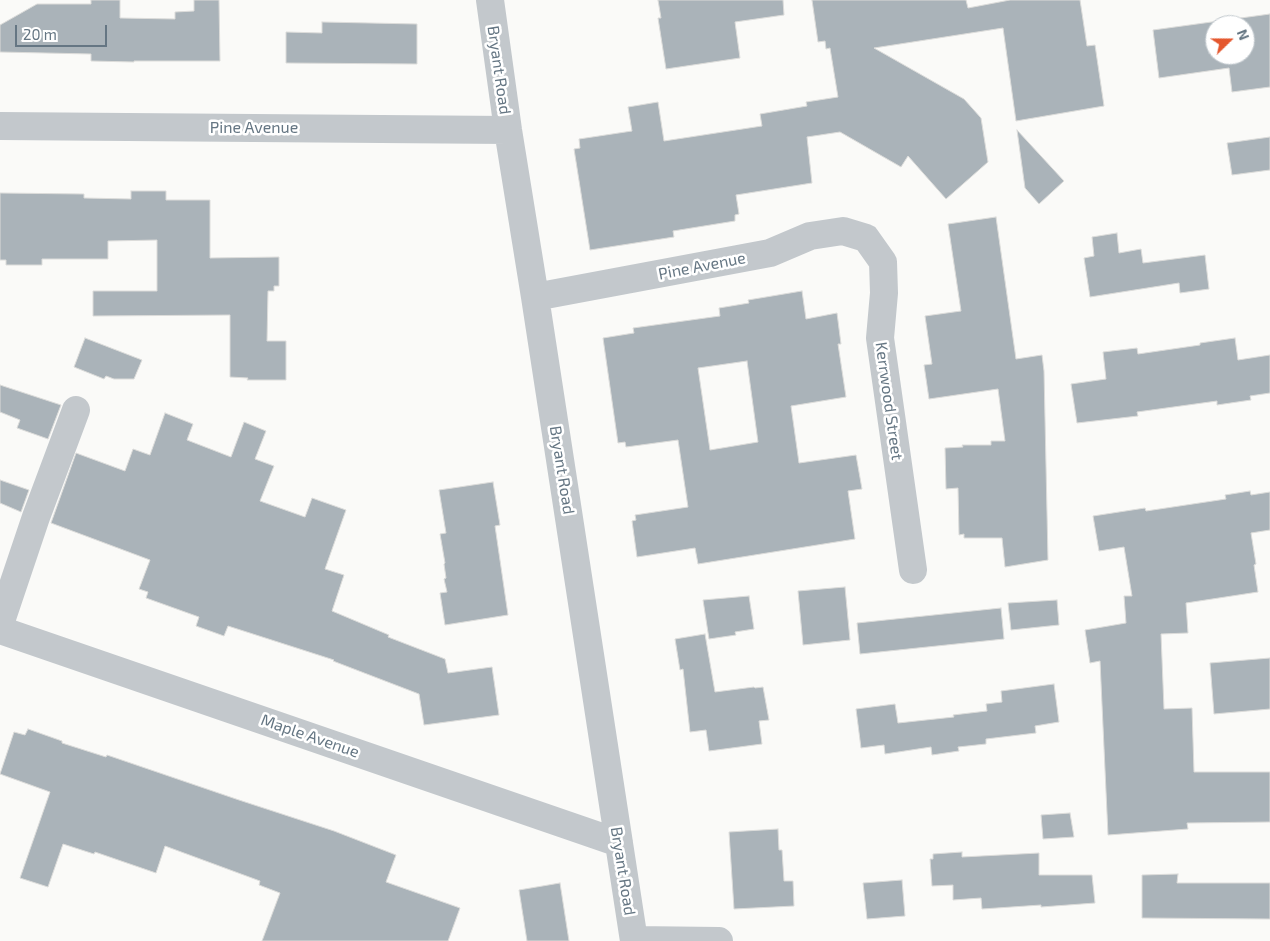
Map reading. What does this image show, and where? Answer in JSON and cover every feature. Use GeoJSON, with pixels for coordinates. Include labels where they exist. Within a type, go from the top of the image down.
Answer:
{"type":"FeatureCollection","features":[{"type":"Feature","properties":{"kind":"street","name":"Bryant Road"},"geometry":{"type":"LineString","coordinates":[[490,0],[508,130],[634,941]]}},
{"type":"Feature","properties":{"kind":"street","name":"Pine Avenue"},"geometry":{"type":"LineString","coordinates":[[0,126],[508,130]]}},
{"type":"Feature","properties":{"kind":"street","name":"Pine Avenue"},"geometry":{"type":"LineString","coordinates":[[535,297],[770,253],[810,236],[843,231],[866,238]]}},
{"type":"Feature","properties":{"kind":"street","name":"Kerrwood Street"},"geometry":{"type":"LineString","coordinates":[[866,238],[884,262],[884,293],[880,338],[913,570]]}},
{"type":"Feature","properties":{"kind":"street"},"geometry":{"type":"LineString","coordinates":[[0,624],[36,517],[76,410]]}},
{"type":"Feature","properties":{"kind":"street","name":"Maple Avenue"},"geometry":{"type":"LineString","coordinates":[[0,630],[619,843]]}},
{"type":"Feature","properties":{"kind":"street"},"geometry":{"type":"LineString","coordinates":[[634,941],[719,941]]}},
{"type":"Feature","properties":{"kind":"building"},"geometry":{"type":"Polygon","coordinates":[[[91,0],[120,0],[120,18],[175,19],[175,12],[194,11],[194,0],[219,0],[220,61],[91,61],[91,54],[0,52],[0,25],[37,4],[91,4],[91,0]]]}},
{"type":"Feature","properties":{"kind":"building"},"geometry":{"type":"Polygon","coordinates":[[[658,0],[783,0],[784,15],[735,22],[740,58],[666,69],[658,18],[661,18],[658,0]]]}},
{"type":"Feature","properties":{"kind":"building"},"geometry":{"type":"Polygon","coordinates":[[[812,0],[966,0],[968,8],[1010,0],[1080,0],[1087,46],[1095,45],[1104,106],[1016,121],[1003,28],[874,48],[964,99],[981,118],[988,162],[946,199],[908,156],[901,167],[840,132],[807,137],[812,183],[736,195],[739,214],[735,215],[735,221],[673,231],[674,237],[590,250],[574,149],[580,148],[579,139],[632,131],[628,107],[658,102],[664,141],[762,126],[760,114],[807,106],[806,102],[838,97],[830,48],[826,49],[825,41],[818,42],[812,0]]]}},
{"type":"Feature","properties":{"kind":"building"},"geometry":{"type":"Polygon","coordinates":[[[1270,14],[1270,87],[1232,92],[1229,68],[1159,78],[1153,30],[1205,23],[1205,65],[1255,65],[1255,16],[1270,14]]]}},
{"type":"Feature","properties":{"kind":"building"},"geometry":{"type":"Polygon","coordinates":[[[322,22],[417,24],[417,64],[286,63],[286,32],[322,33],[322,22]]]}},
{"type":"Feature","properties":{"kind":"building"},"geometry":{"type":"Polygon","coordinates":[[[1017,130],[1064,181],[1039,204],[1025,188],[1017,130]]]}},
{"type":"Feature","properties":{"kind":"building"},"geometry":{"type":"Polygon","coordinates":[[[1270,137],[1270,170],[1232,175],[1227,143],[1270,137]]]}},
{"type":"Feature","properties":{"kind":"building"},"geometry":{"type":"Polygon","coordinates":[[[131,191],[166,191],[166,200],[210,200],[210,258],[279,257],[279,286],[274,286],[274,291],[268,291],[267,341],[286,341],[286,380],[247,380],[248,378],[230,377],[230,315],[93,316],[93,291],[157,291],[157,240],[108,241],[108,259],[42,259],[42,265],[6,265],[6,260],[0,260],[0,193],[84,194],[84,198],[131,199],[131,191]]]}},
{"type":"Feature","properties":{"kind":"building"},"geometry":{"type":"Polygon","coordinates":[[[996,217],[1016,359],[1042,355],[1044,371],[1048,560],[1005,567],[1002,538],[964,538],[964,534],[959,535],[958,488],[946,489],[945,448],[963,447],[962,445],[991,445],[991,441],[1005,441],[998,389],[929,399],[924,365],[932,364],[925,316],[961,311],[948,224],[996,217]]]}},
{"type":"Feature","properties":{"kind":"building"},"geometry":{"type":"Polygon","coordinates":[[[1117,233],[1119,253],[1141,249],[1143,263],[1205,255],[1209,289],[1180,293],[1179,283],[1090,297],[1084,258],[1094,256],[1092,237],[1117,233]]]}},
{"type":"Feature","properties":{"kind":"building"},"geometry":{"type":"Polygon","coordinates":[[[802,291],[806,319],[837,313],[841,344],[838,344],[846,397],[791,406],[799,463],[856,455],[862,489],[848,491],[855,539],[698,564],[695,548],[637,557],[632,521],[636,520],[635,515],[688,507],[678,440],[626,447],[625,442],[618,443],[603,338],[634,333],[633,328],[720,316],[719,308],[749,303],[748,300],[802,291]],[[747,361],[698,368],[710,450],[758,442],[747,361]]]}},
{"type":"Feature","properties":{"kind":"building"},"geometry":{"type":"Polygon","coordinates":[[[85,338],[142,360],[134,379],[114,379],[106,376],[104,379],[74,367],[85,338]]]}},
{"type":"Feature","properties":{"kind":"building"},"geometry":{"type":"Polygon","coordinates":[[[1235,338],[1238,360],[1270,355],[1270,393],[1250,396],[1251,400],[1217,405],[1217,401],[1137,412],[1138,416],[1077,423],[1071,384],[1106,379],[1103,352],[1137,348],[1138,354],[1235,338]]]}},
{"type":"Feature","properties":{"kind":"building"},"geometry":{"type":"Polygon","coordinates":[[[0,385],[61,405],[48,439],[17,428],[20,420],[0,412],[0,385]]]}},
{"type":"Feature","properties":{"kind":"building"},"geometry":{"type":"Polygon","coordinates":[[[165,413],[193,424],[187,440],[231,457],[244,422],[266,431],[255,459],[274,466],[260,501],[305,517],[312,498],[346,510],[325,569],[344,575],[332,611],[389,635],[388,637],[445,659],[448,673],[492,667],[499,715],[424,725],[419,694],[334,660],[228,626],[224,636],[196,626],[199,617],[146,598],[148,592],[139,589],[150,560],[51,523],[76,453],[125,471],[133,449],[150,455],[165,413]]]}},
{"type":"Feature","properties":{"kind":"building"},"geometry":{"type":"Polygon","coordinates":[[[0,480],[29,490],[21,512],[0,503],[0,480]]]}},
{"type":"Feature","properties":{"kind":"building"},"geometry":{"type":"Polygon","coordinates":[[[493,482],[500,525],[495,526],[508,615],[445,625],[440,593],[447,592],[440,534],[446,533],[439,490],[493,482]]]}},
{"type":"Feature","properties":{"kind":"building"},"geometry":{"type":"Polygon","coordinates":[[[1250,491],[1251,495],[1270,492],[1270,530],[1251,533],[1258,592],[1186,603],[1188,633],[1161,634],[1164,709],[1192,708],[1194,772],[1270,772],[1270,822],[1187,823],[1188,829],[1108,835],[1100,661],[1090,663],[1085,630],[1126,623],[1124,596],[1132,596],[1124,547],[1099,551],[1093,516],[1145,508],[1146,511],[1226,499],[1225,495],[1250,491]]]}},
{"type":"Feature","properties":{"kind":"building"},"geometry":{"type":"Polygon","coordinates":[[[845,587],[850,640],[803,645],[798,591],[845,587]]]}},
{"type":"Feature","properties":{"kind":"building"},"geometry":{"type":"Polygon","coordinates":[[[749,596],[754,629],[735,632],[736,635],[709,639],[703,600],[749,596]]]}},
{"type":"Feature","properties":{"kind":"building"},"geometry":{"type":"Polygon","coordinates":[[[1057,600],[1059,625],[1011,630],[1008,603],[1057,600]]]}},
{"type":"Feature","properties":{"kind":"building"},"geometry":{"type":"Polygon","coordinates":[[[1001,608],[1004,639],[860,654],[857,623],[1001,608]]]}},
{"type":"Feature","properties":{"kind":"building"},"geometry":{"type":"Polygon","coordinates":[[[705,634],[715,692],[763,687],[769,720],[759,721],[762,744],[709,751],[706,730],[690,732],[683,669],[680,670],[675,639],[705,634]]]}},
{"type":"Feature","properties":{"kind":"building"},"geometry":{"type":"Polygon","coordinates":[[[1270,658],[1270,709],[1214,714],[1210,663],[1270,658]]]}},
{"type":"Feature","properties":{"kind":"building"},"geometry":{"type":"Polygon","coordinates":[[[1054,684],[1059,722],[1035,726],[1036,733],[986,739],[986,744],[958,747],[959,751],[932,755],[931,747],[885,754],[884,745],[861,748],[856,709],[895,704],[898,723],[954,717],[953,715],[987,711],[986,704],[1002,702],[1001,691],[1054,684]]]}},
{"type":"Feature","properties":{"kind":"building"},"geometry":{"type":"Polygon","coordinates":[[[28,729],[62,741],[62,743],[106,757],[107,755],[334,831],[396,855],[386,882],[460,908],[448,941],[262,941],[280,893],[259,885],[260,881],[165,846],[156,873],[95,852],[94,854],[63,844],[48,887],[20,878],[50,792],[0,774],[14,732],[25,735],[28,729]]]}},
{"type":"Feature","properties":{"kind":"building"},"geometry":{"type":"Polygon","coordinates":[[[1070,813],[1074,837],[1043,839],[1041,815],[1070,813]]]}},
{"type":"Feature","properties":{"kind":"building"},"geometry":{"type":"Polygon","coordinates":[[[778,829],[779,850],[782,850],[784,881],[793,881],[794,906],[734,909],[729,832],[778,829]]]}},
{"type":"Feature","properties":{"kind":"building"},"geometry":{"type":"Polygon","coordinates":[[[962,852],[962,857],[1039,853],[1039,875],[1092,875],[1095,903],[982,909],[981,898],[953,900],[953,885],[932,886],[930,859],[933,859],[933,854],[962,852]]]}},
{"type":"Feature","properties":{"kind":"building"},"geometry":{"type":"Polygon","coordinates":[[[1178,874],[1177,883],[1270,883],[1270,919],[1142,918],[1142,875],[1178,874]]]}},
{"type":"Feature","properties":{"kind":"building"},"geometry":{"type":"Polygon","coordinates":[[[902,880],[905,916],[867,919],[863,883],[902,880]]]}},
{"type":"Feature","properties":{"kind":"building"},"geometry":{"type":"Polygon","coordinates":[[[560,883],[569,941],[527,941],[519,890],[560,883]]]}}]}
